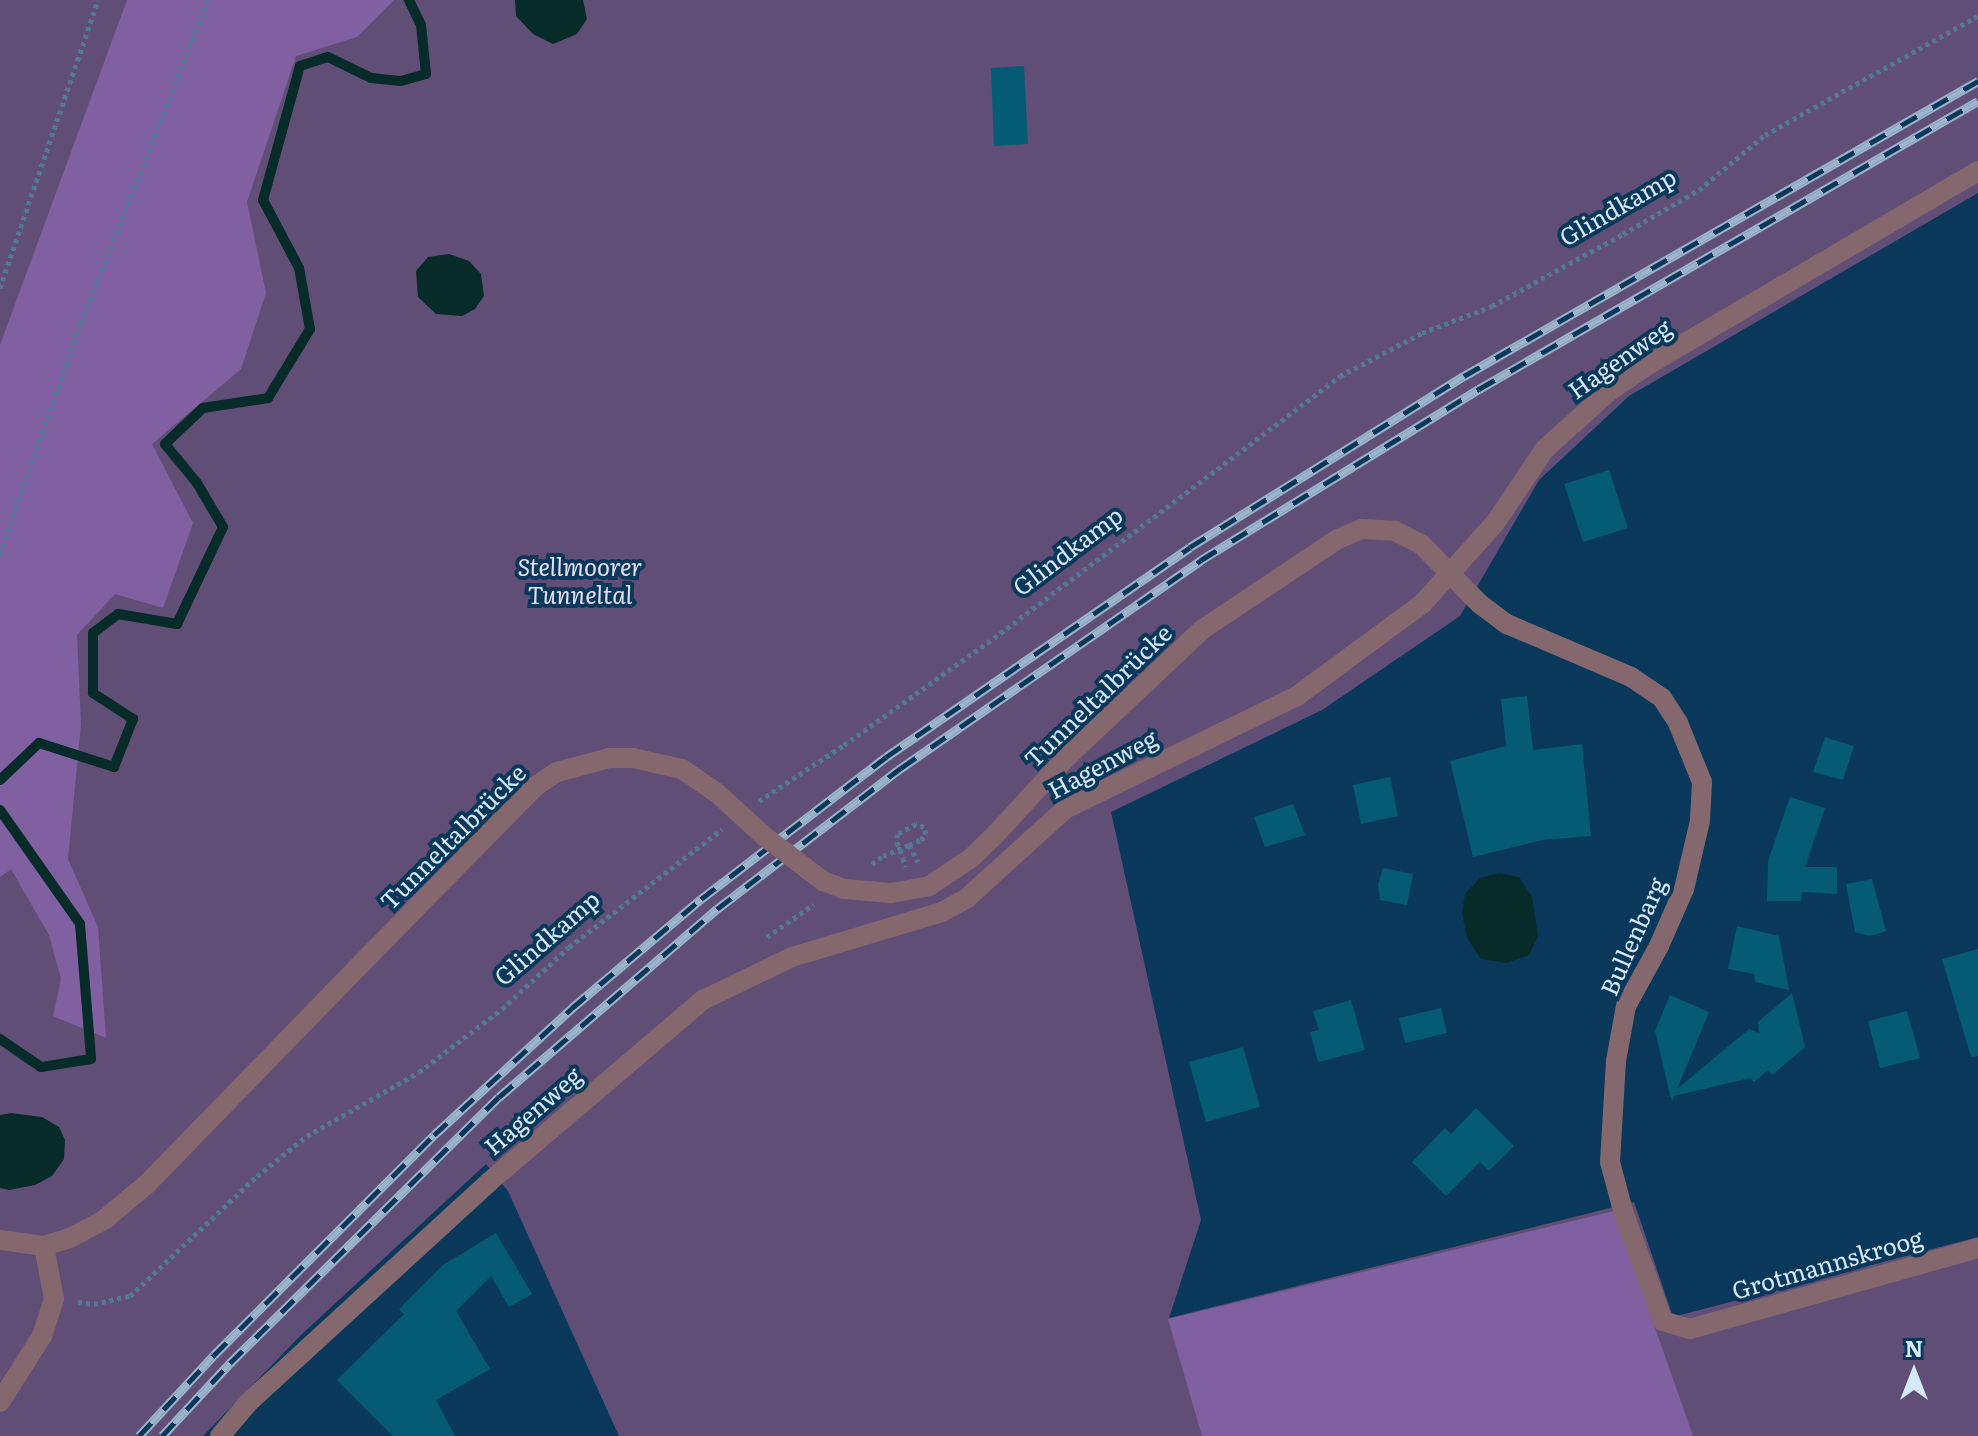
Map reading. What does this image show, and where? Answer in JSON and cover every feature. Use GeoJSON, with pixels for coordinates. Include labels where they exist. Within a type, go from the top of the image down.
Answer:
{"type":"FeatureCollection","features":[{"type":"Feature","properties":{"kind":"street","name":"Hagenweg"},"geometry":{"type":"LineString","coordinates":[[220,1436],[248,1403],[489,1182],[703,1000],[792,957],[942,912],[967,898],[1065,809],[1297,696],[1423,603],[1495,523],[1545,449],[1608,392],[1651,363],[1978,171]]}},
{"type":"Feature","properties":{"kind":"street","name":"Tunneltalbrücke"},"geometry":{"type":"LineString","coordinates":[[44,1246],[70,1238],[105,1219],[147,1184],[536,786],[557,772],[610,758],[633,758],[682,769],[717,793],[765,837],[823,881],[844,889],[891,893],[929,886],[981,849],[1089,735],[1203,629],[1312,554],[1362,529],[1408,535],[1450,574]]}},
{"type":"Feature","properties":{"kind":"street","name":"Bullenbarg"},"geometry":{"type":"LineString","coordinates":[[1450,574],[1480,604],[1507,624],[1631,677],[1662,698],[1678,723],[1702,782],[1700,821],[1684,889],[1659,946],[1626,1006],[1616,1061],[1610,1162],[1623,1211],[1663,1321],[1690,1329]]}},
{"type":"Feature","properties":{"kind":"street"},"geometry":{"type":"LineString","coordinates":[[0,1240],[44,1246],[54,1299],[42,1336],[0,1402]]}},
{"type":"Feature","properties":{"kind":"street","name":"Grotmannskroog"},"geometry":{"type":"LineString","coordinates":[[1690,1329],[1978,1248]]}},
{"type":"Feature","properties":{"kind":"path"},"geometry":{"type":"LineString","coordinates":[[0,288],[98,0]]}},
{"type":"Feature","properties":{"kind":"path"},"geometry":{"type":"LineString","coordinates":[[0,554],[81,323],[208,0]]}},
{"type":"Feature","properties":{"kind":"path","name":"Glindkamp"},"geometry":{"type":"LineString","coordinates":[[755,803],[994,638],[1340,376],[1422,333],[1492,306],[1623,234],[1699,190],[1765,135],[1894,60],[1978,16]]}},
{"type":"Feature","properties":{"kind":"path","name":"Glindkamp"},"geometry":{"type":"LineString","coordinates":[[54,1299],[94,1304],[130,1296],[257,1176],[307,1136],[419,1072],[502,1009],[569,947],[730,823]]}},
{"type":"Feature","properties":{"kind":"path"},"geometry":{"type":"LineString","coordinates":[[903,858],[897,834],[916,824],[924,827],[926,834],[909,845]]}},
{"type":"Feature","properties":{"kind":"green space","name":"Stellmoorer Tunneltal"},"geometry":{"type":"Polygon","coordinates":[[[0,0],[1978,0],[1978,193],[1629,396],[1539,480],[1460,616],[1322,710],[1111,812],[1201,1220],[1169,1318],[1634,1202],[1673,1317],[1978,1237],[1978,1436],[619,1436],[508,1191],[486,1164],[301,1335],[203,1436],[0,1436],[0,0]]]}},
{"type":"Feature","properties":{"kind":"shaded area"},"geometry":{"type":"Polygon","coordinates":[[[127,0],[394,0],[357,37],[296,56],[247,202],[266,293],[241,369],[152,444],[193,523],[163,608],[115,594],[77,635],[81,724],[68,859],[98,927],[106,1038],[53,1016],[61,979],[49,935],[11,869],[0,877],[0,345],[127,0]]]}},
{"type":"Feature","properties":{"kind":"shaded area"},"geometry":{"type":"Polygon","coordinates":[[[515,0],[583,0],[587,19],[577,34],[553,44],[533,34],[516,16],[515,0]]]}},
{"type":"Feature","properties":{"kind":"shaded area"},"geometry":{"type":"Polygon","coordinates":[[[449,254],[469,261],[481,274],[484,296],[475,309],[462,316],[436,314],[418,297],[416,271],[428,257],[449,254]]]}},
{"type":"Feature","properties":{"kind":"shaded area"},"geometry":{"type":"Polygon","coordinates":[[[1499,873],[1519,877],[1532,897],[1538,936],[1529,955],[1507,963],[1481,959],[1467,938],[1462,913],[1465,894],[1480,878],[1499,873]]]}},
{"type":"Feature","properties":{"kind":"shaded area"},"geometry":{"type":"Polygon","coordinates":[[[11,1113],[42,1117],[59,1127],[65,1140],[64,1159],[52,1176],[35,1185],[9,1190],[0,1188],[0,1115],[11,1113]]]}},
{"type":"Feature","properties":{"kind":"shaded area"},"geometry":{"type":"Polygon","coordinates":[[[1614,1211],[1693,1436],[1202,1436],[1168,1319],[1614,1211]]]}},
{"type":"Feature","properties":{"kind":"building"},"geometry":{"type":"Polygon","coordinates":[[[1024,66],[1028,144],[994,146],[991,68],[1024,66]]]}},
{"type":"Feature","properties":{"kind":"building"},"geometry":{"type":"Polygon","coordinates":[[[1609,470],[1628,528],[1583,542],[1564,484],[1609,470]]]}},
{"type":"Feature","properties":{"kind":"building"},"geometry":{"type":"Polygon","coordinates":[[[1527,696],[1533,750],[1582,744],[1591,836],[1542,840],[1473,857],[1450,761],[1506,746],[1501,699],[1527,696]]]}},
{"type":"Feature","properties":{"kind":"building"},"geometry":{"type":"Polygon","coordinates":[[[1825,737],[1854,746],[1843,780],[1813,772],[1825,737]]]}},
{"type":"Feature","properties":{"kind":"building"},"geometry":{"type":"Polygon","coordinates":[[[1390,777],[1398,816],[1361,824],[1353,785],[1390,777]]]}},
{"type":"Feature","properties":{"kind":"building"},"geometry":{"type":"Polygon","coordinates":[[[1790,797],[1825,808],[1805,867],[1837,867],[1837,894],[1802,892],[1801,901],[1767,901],[1768,861],[1790,797]]]}},
{"type":"Feature","properties":{"kind":"building"},"geometry":{"type":"Polygon","coordinates":[[[1293,804],[1305,835],[1265,847],[1254,817],[1293,804]]]}},
{"type":"Feature","properties":{"kind":"building"},"geometry":{"type":"Polygon","coordinates":[[[1383,868],[1413,874],[1407,905],[1380,900],[1378,885],[1383,868]]]}},
{"type":"Feature","properties":{"kind":"building"},"geometry":{"type":"Polygon","coordinates":[[[1872,879],[1886,931],[1870,936],[1855,932],[1846,884],[1872,879]]]}},
{"type":"Feature","properties":{"kind":"building"},"geometry":{"type":"Polygon","coordinates":[[[1737,926],[1779,936],[1789,990],[1755,982],[1754,974],[1728,969],[1737,926]]]}},
{"type":"Feature","properties":{"kind":"building"},"geometry":{"type":"Polygon","coordinates":[[[1978,949],[1978,1056],[1971,1057],[1942,959],[1978,949]]]}},
{"type":"Feature","properties":{"kind":"building"},"geometry":{"type":"Polygon","coordinates":[[[1792,993],[1805,1047],[1772,1075],[1768,1070],[1754,1082],[1750,1078],[1674,1096],[1672,1102],[1671,1096],[1667,1097],[1670,1095],[1655,1031],[1670,995],[1709,1012],[1677,1089],[1749,1029],[1759,1033],[1758,1022],[1792,993]]]}},
{"type":"Feature","properties":{"kind":"building"},"geometry":{"type":"Polygon","coordinates":[[[1351,1000],[1365,1050],[1318,1062],[1310,1032],[1319,1030],[1313,1011],[1351,1000]]]}},
{"type":"Feature","properties":{"kind":"building"},"geometry":{"type":"Polygon","coordinates":[[[1441,1008],[1447,1033],[1405,1043],[1399,1018],[1441,1008]]]}},
{"type":"Feature","properties":{"kind":"building"},"geometry":{"type":"Polygon","coordinates":[[[1907,1011],[1920,1058],[1880,1068],[1868,1021],[1907,1011]]]}},
{"type":"Feature","properties":{"kind":"building"},"geometry":{"type":"Polygon","coordinates":[[[1243,1047],[1260,1107],[1206,1122],[1189,1062],[1243,1047]]]}},
{"type":"Feature","properties":{"kind":"building"},"geometry":{"type":"Polygon","coordinates":[[[1476,1108],[1514,1146],[1489,1171],[1480,1162],[1446,1196],[1412,1162],[1445,1128],[1451,1134],[1476,1108]]]}},
{"type":"Feature","properties":{"kind":"building"},"geometry":{"type":"Polygon","coordinates":[[[496,1233],[532,1294],[509,1307],[491,1276],[456,1311],[490,1369],[436,1400],[455,1436],[393,1436],[337,1380],[404,1314],[399,1309],[443,1265],[496,1233]]]}},
{"type":"Feature","properties":{"kind":"waterway"},"geometry":{"type":"LineString","coordinates":[[0,780],[39,743],[114,767],[133,719],[93,693],[93,633],[118,614],[177,624],[223,527],[197,483],[165,444],[203,408],[268,398],[310,329],[299,268],[263,200],[300,66],[328,57],[371,78],[401,81],[426,74],[421,25],[409,0]]}},
{"type":"Feature","properties":{"kind":"waterway"},"geometry":{"type":"LineString","coordinates":[[0,810],[80,924],[91,1059],[41,1067],[0,1039]]}},
{"type":"Feature","properties":{"kind":"railway"},"geometry":{"type":"LineString","coordinates":[[139,1436],[214,1355],[434,1135],[572,1008],[701,899],[886,757],[1190,547],[1464,376],[1978,81]]}},
{"type":"Feature","properties":{"kind":"railway"},"geometry":{"type":"LineString","coordinates":[[162,1436],[230,1363],[499,1097],[717,909],[901,768],[1201,560],[1479,389],[1978,101]]}}]}
